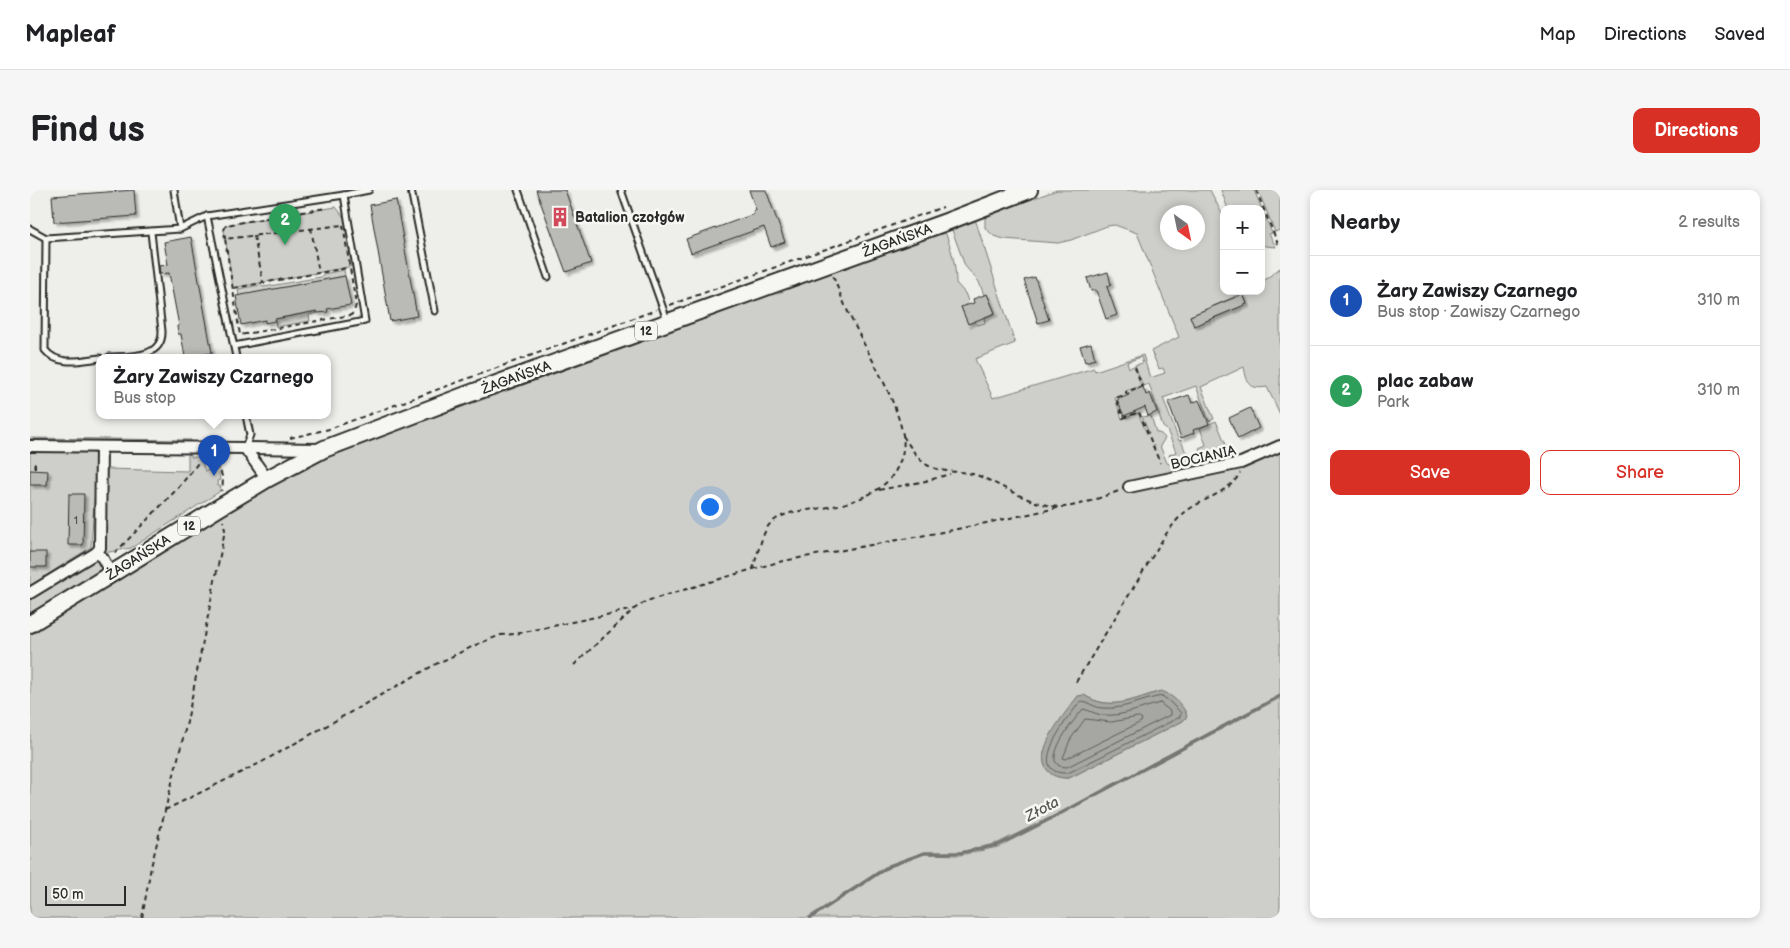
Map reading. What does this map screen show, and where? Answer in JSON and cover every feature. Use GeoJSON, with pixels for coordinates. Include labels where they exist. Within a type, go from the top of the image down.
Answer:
{"type":"FeatureCollection","features":[{"type":"Feature","properties":{"kind":"main road","name":"ŻAGAŃSKA"},"geometry":{"type":"LineString","coordinates":[[30,624],[111,574],[219,501],[267,479],[324,449],[466,395],[1029,190]]}},
{"type":"Feature","properties":{"kind":"street"},"geometry":{"type":"LineString","coordinates":[[30,446],[324,449]]}},
{"type":"Feature","properties":{"kind":"street"},"geometry":{"type":"LineString","coordinates":[[101,446],[99,555],[111,574]]}},
{"type":"Feature","properties":{"kind":"street","name":"BOCIANIA"},"geometry":{"type":"LineString","coordinates":[[1129,487],[1247,460],[1280,446]]}},
{"type":"Feature","properties":{"kind":"street"},"geometry":{"type":"LineString","coordinates":[[245,448],[267,479]]}},
{"type":"Feature","properties":{"kind":"street"},"geometry":{"type":"LineString","coordinates":[[30,593],[99,555]]}},
{"type":"Feature","properties":{"kind":"lane"},"geometry":{"type":"LineString","coordinates":[[174,190],[180,229]]}},
{"type":"Feature","properties":{"kind":"lane"},"geometry":{"type":"LineString","coordinates":[[30,229],[46,238],[180,229],[207,216],[369,190]]}},
{"type":"Feature","properties":{"kind":"lane"},"geometry":{"type":"LineString","coordinates":[[411,190],[435,311]]}},
{"type":"Feature","properties":{"kind":"lane"},"geometry":{"type":"LineString","coordinates":[[518,190],[548,278]]}},
{"type":"Feature","properties":{"kind":"lane"},"geometry":{"type":"LineString","coordinates":[[621,190],[668,323]]}},
{"type":"Feature","properties":{"kind":"lane"},"geometry":{"type":"LineString","coordinates":[[234,346],[366,321],[344,195]]}},
{"type":"Feature","properties":{"kind":"lane"},"geometry":{"type":"LineString","coordinates":[[207,216],[235,354]]}},
{"type":"Feature","properties":{"kind":"lane"},"geometry":{"type":"LineString","coordinates":[[147,354],[153,351],[161,340],[162,331],[151,232]]}},
{"type":"Feature","properties":{"kind":"lane"},"geometry":{"type":"LineString","coordinates":[[46,238],[45,350],[54,358],[63,361],[96,358]]}},
{"type":"Feature","properties":{"kind":"lane"},"geometry":{"type":"LineString","coordinates":[[245,448],[250,435],[247,419]]}},
{"type":"Feature","properties":{"kind":"path"},"geometry":{"type":"LineString","coordinates":[[1256,190],[1278,244]]}},
{"type":"Feature","properties":{"kind":"path"},"geometry":{"type":"LineString","coordinates":[[225,239],[342,224],[356,304],[351,315],[240,335],[225,239],[224,230],[226,225],[326,208]]}},
{"type":"Feature","properties":{"kind":"path"},"geometry":{"type":"LineString","coordinates":[[311,228],[318,273]]}},
{"type":"Feature","properties":{"kind":"path"},"geometry":{"type":"LineString","coordinates":[[254,236],[264,282]]}},
{"type":"Feature","properties":{"kind":"path"},"geometry":{"type":"LineString","coordinates":[[829,264],[852,320],[882,378],[903,436],[925,464],[938,470],[978,476],[1033,502],[1062,507]]}},
{"type":"Feature","properties":{"kind":"path"},"geometry":{"type":"LineString","coordinates":[[233,288],[350,267]]}},
{"type":"Feature","properties":{"kind":"path"},"geometry":{"type":"LineString","coordinates":[[1135,367],[1142,386],[1116,398],[1123,418],[1139,412],[1160,464]]}},
{"type":"Feature","properties":{"kind":"path"},"geometry":{"type":"LineString","coordinates":[[752,569],[762,537],[769,524],[798,510],[835,506],[852,501],[884,486],[897,469],[902,454],[903,436]]}},
{"type":"Feature","properties":{"kind":"path"},"geometry":{"type":"LineString","coordinates":[[115,553],[178,487],[204,455],[211,459],[220,471],[223,486],[219,501],[225,530],[187,722],[151,867],[142,918]]}},
{"type":"Feature","properties":{"kind":"path"},"geometry":{"type":"LineString","coordinates":[[1076,682],[1166,534],[1179,517],[1187,510],[1226,489],[1238,478],[1247,460]]}},
{"type":"Feature","properties":{"kind":"path"},"geometry":{"type":"LineString","coordinates":[[34,464],[35,469]]}},
{"type":"Feature","properties":{"kind":"path"},"geometry":{"type":"LineString","coordinates":[[876,490],[926,481],[952,473]]}},
{"type":"Feature","properties":{"kind":"path"},"geometry":{"type":"LineString","coordinates":[[574,666],[634,609],[647,601],[783,561],[953,530],[1086,502],[1129,487]]}},
{"type":"Feature","properties":{"kind":"path"},"geometry":{"type":"LineString","coordinates":[[99,555],[123,551]]}},
{"type":"Feature","properties":{"kind":"path"},"geometry":{"type":"LineString","coordinates":[[165,810],[262,762],[436,664],[480,643],[501,635],[515,634],[634,609]]}},
{"type":"Feature","properties":{"kind":"shaded area"},"geometry":{"type":"Polygon","coordinates":[[[1057,190],[1210,190],[1220,210],[1220,295],[1236,295],[1190,316],[1194,326],[1247,304],[1243,295],[1265,295],[1265,280],[1280,268],[1280,414],[1267,387],[1261,388],[1250,384],[1244,367],[1201,387],[1214,419],[1209,421],[1196,386],[1163,398],[1179,441],[1181,440],[1186,453],[1189,452],[1190,464],[1210,463],[1211,466],[1280,451],[1280,695],[1063,811],[998,843],[960,852],[925,852],[888,865],[807,918],[30,918],[30,635],[218,517],[335,453],[912,244],[911,242],[944,229],[953,256],[956,283],[965,293],[968,301],[967,304],[961,307],[968,323],[975,321],[977,325],[985,323],[984,318],[995,313],[987,294],[984,295],[979,282],[965,266],[951,227],[975,219],[1015,343],[975,359],[993,398],[1094,368],[1095,371],[1143,355],[1150,378],[1165,373],[1163,368],[1159,369],[1151,351],[1179,337],[1137,233],[1115,225],[1058,243],[1004,239],[994,236],[985,228],[985,218],[993,213],[1057,190]],[[1141,357],[1127,362],[1129,368],[1134,366],[1141,386],[1126,391],[1127,394],[1115,398],[1122,419],[1138,413],[1147,434],[1149,433],[1142,417],[1151,416],[1156,432],[1165,438],[1160,446],[1167,463],[1172,465],[1169,455],[1176,452],[1167,430],[1163,427],[1149,384],[1143,386],[1135,365],[1143,363],[1141,357]],[[1161,691],[1113,703],[1103,703],[1084,695],[1078,696],[1044,752],[1046,768],[1053,775],[1069,778],[1183,721],[1186,718],[1186,712],[1168,694],[1161,691]]]}},
{"type":"Feature","properties":{"kind":"shaded area"},"geometry":{"type":"Polygon","coordinates":[[[1221,190],[1254,190],[1260,205],[1227,205],[1221,190]]]}},
{"type":"Feature","properties":{"kind":"shaded area"},"geometry":{"type":"Polygon","coordinates":[[[1258,190],[1280,190],[1280,230],[1275,232],[1258,190]]]}},
{"type":"Feature","properties":{"kind":"shaded area"},"geometry":{"type":"Polygon","coordinates":[[[336,207],[346,220],[354,266],[233,288],[224,230],[226,225],[336,207]]]}},
{"type":"Feature","properties":{"kind":"shaded area"},"geometry":{"type":"Polygon","coordinates":[[[1265,216],[1272,233],[1269,234],[1276,247],[1265,246],[1265,216]]]}},
{"type":"Feature","properties":{"kind":"shaded area"},"geometry":{"type":"Polygon","coordinates":[[[344,270],[345,276],[239,296],[238,289],[260,285],[264,287],[321,277],[323,274],[344,270]]]}},
{"type":"Feature","properties":{"kind":"shaded area"},"geometry":{"type":"Polygon","coordinates":[[[317,311],[317,313],[309,315],[310,321],[276,327],[275,319],[317,311]]]}},
{"type":"Feature","properties":{"kind":"shaded area"},"geometry":{"type":"Polygon","coordinates":[[[1216,421],[1232,459],[1212,461],[1205,457],[1199,448],[1206,445],[1200,428],[1216,421]]]}},
{"type":"Feature","properties":{"kind":"shaded area"},"geometry":{"type":"Polygon","coordinates":[[[30,438],[191,440],[191,443],[30,441],[30,438]]]}},
{"type":"Feature","properties":{"kind":"shaded area"},"geometry":{"type":"Polygon","coordinates":[[[30,451],[93,452],[95,455],[95,489],[91,547],[30,586],[30,451]]]}},
{"type":"Feature","properties":{"kind":"shaded area"},"geometry":{"type":"Polygon","coordinates":[[[188,453],[191,453],[191,457],[200,457],[205,471],[218,469],[220,480],[217,481],[218,486],[221,486],[219,492],[131,548],[104,553],[105,469],[188,471],[188,453]]]}},
{"type":"Feature","properties":{"kind":"shaded area"},"geometry":{"type":"Polygon","coordinates":[[[96,559],[101,562],[104,569],[30,618],[30,597],[96,559]]]}},
{"type":"Feature","properties":{"kind":"shaded area"},"geometry":{"type":"Polygon","coordinates":[[[1280,698],[1280,918],[812,918],[890,867],[925,854],[960,855],[998,847],[1280,698]]]}},
{"type":"Feature","properties":{"kind":"water"},"geometry":{"type":"Polygon","coordinates":[[[1161,691],[1173,697],[1183,708],[1187,716],[1183,721],[1069,778],[1057,777],[1048,771],[1044,763],[1047,743],[1052,732],[1078,696],[1084,695],[1103,703],[1112,703],[1132,700],[1161,691]]]}},
{"type":"Feature","properties":{"kind":"building"},"geometry":{"type":"Polygon","coordinates":[[[134,190],[136,216],[54,222],[52,196],[134,190]]]}},
{"type":"Feature","properties":{"kind":"building","name":"Batalion czołgów"},"geometry":{"type":"Polygon","coordinates":[[[536,190],[565,190],[591,263],[566,272],[536,190]]]}},
{"type":"Feature","properties":{"kind":"building"},"geometry":{"type":"Polygon","coordinates":[[[749,190],[766,190],[785,242],[771,247],[764,227],[691,253],[686,239],[754,214],[753,211],[756,210],[749,190]]]}},
{"type":"Feature","properties":{"kind":"building"},"geometry":{"type":"Polygon","coordinates":[[[396,200],[417,316],[390,321],[370,205],[396,200]]]}},
{"type":"Feature","properties":{"kind":"building"},"geometry":{"type":"Polygon","coordinates":[[[191,237],[212,353],[184,354],[181,334],[178,334],[177,326],[179,326],[169,273],[160,274],[159,266],[168,265],[164,242],[191,237]]]}},
{"type":"Feature","properties":{"kind":"building"},"geometry":{"type":"Polygon","coordinates":[[[1108,272],[1111,285],[1107,287],[1117,315],[1106,319],[1096,290],[1091,291],[1087,278],[1108,272]]]}},
{"type":"Feature","properties":{"kind":"building"},"geometry":{"type":"Polygon","coordinates":[[[345,276],[351,305],[327,309],[328,312],[317,313],[317,311],[275,319],[275,321],[265,323],[265,320],[241,325],[236,296],[345,276]]]}},
{"type":"Feature","properties":{"kind":"building"},"geometry":{"type":"Polygon","coordinates":[[[1035,277],[1049,320],[1038,323],[1024,280],[1035,277]]]}},
{"type":"Feature","properties":{"kind":"building"},"geometry":{"type":"Polygon","coordinates":[[[987,294],[995,313],[968,324],[961,307],[974,303],[973,299],[987,294]]]}},
{"type":"Feature","properties":{"kind":"building"},"geometry":{"type":"Polygon","coordinates":[[[1241,295],[1243,295],[1247,304],[1194,326],[1190,316],[1241,295]]]}},
{"type":"Feature","properties":{"kind":"building"},"geometry":{"type":"Polygon","coordinates":[[[1091,343],[1095,359],[1085,362],[1080,346],[1091,343]]]}},
{"type":"Feature","properties":{"kind":"building"},"geometry":{"type":"Polygon","coordinates":[[[1143,387],[1146,395],[1150,393],[1157,412],[1148,416],[1145,407],[1124,416],[1117,400],[1143,387]]]}},
{"type":"Feature","properties":{"kind":"building"},"geometry":{"type":"Polygon","coordinates":[[[1189,395],[1192,403],[1199,400],[1209,424],[1193,430],[1194,433],[1181,438],[1168,402],[1189,395]]]}},
{"type":"Feature","properties":{"kind":"building"},"geometry":{"type":"Polygon","coordinates":[[[1250,408],[1259,428],[1238,439],[1229,418],[1250,408]]]}},
{"type":"Feature","properties":{"kind":"building"},"geometry":{"type":"Polygon","coordinates":[[[30,470],[48,471],[47,485],[30,485],[30,470]]]}},
{"type":"Feature","properties":{"kind":"building"},"geometry":{"type":"Polygon","coordinates":[[[69,494],[84,494],[83,545],[68,545],[69,494]]]}},
{"type":"Feature","properties":{"kind":"building"},"geometry":{"type":"Polygon","coordinates":[[[30,552],[46,552],[46,567],[30,567],[30,552]]]}},
{"type":"Feature","properties":{"kind":"waterway","name":"Złota"},"geometry":{"type":"LineString","coordinates":[[810,918],[889,866],[924,853],[960,853],[998,845],[1280,696]]}},
{"type":"Feature","properties":{"kind":"place","name":"Batalion czołgów"},"geometry":{"type":"Point","coordinates":[560,217]}},
{"type":"Feature","properties":{"kind":"place","name":"plac zabaw"},"geometry":{"type":"Point","coordinates":[285,245]}},
{"type":"Feature","properties":{"kind":"place","name":"Żary Zawiszy Czarnego"},"geometry":{"type":"Point","coordinates":[214,476]}}]}
